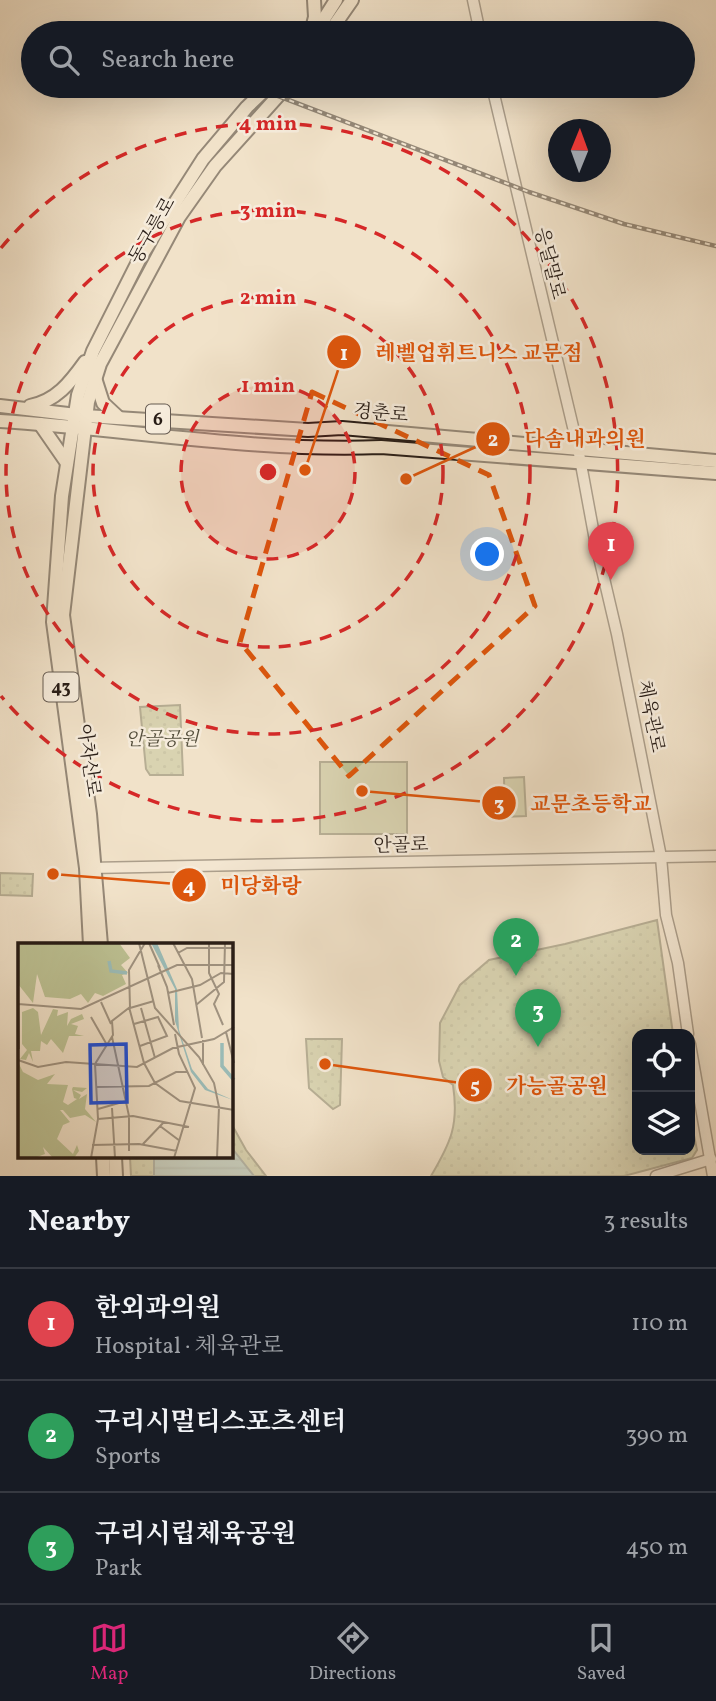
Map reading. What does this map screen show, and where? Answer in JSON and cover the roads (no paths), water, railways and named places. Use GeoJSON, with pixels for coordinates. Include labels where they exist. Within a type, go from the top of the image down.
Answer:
{"type":"FeatureCollection","features":[{"type":"Feature","properties":{"kind":"main road"},"geometry":{"type":"LineString","coordinates":[[314,0],[314,21]]}},
{"type":"Feature","properties":{"kind":"main road"},"geometry":{"type":"LineString","coordinates":[[338,21],[352,0]]}},
{"type":"Feature","properties":{"kind":"main road"},"geometry":{"type":"LineString","coordinates":[[321,21],[335,1]]}},
{"type":"Feature","properties":{"kind":"main road","name":"동구릉로"},"geometry":{"type":"LineString","coordinates":[[79,422],[78,394],[93,351],[141,256],[203,159],[257,98]]}},
{"type":"Feature","properties":{"kind":"main road","name":"동구릉로"},"geometry":{"type":"LineString","coordinates":[[79,422],[100,364],[179,216],[215,166],[276,98]]}},
{"type":"Feature","properties":{"kind":"main road"},"geometry":{"type":"LineString","coordinates":[[20,407],[41,404],[61,391],[93,351]]}},
{"type":"Feature","properties":{"kind":"main road"},"geometry":{"type":"LineString","coordinates":[[95,378],[103,403],[119,417]]}},
{"type":"Feature","properties":{"kind":"main road","name":"경춘로"},"geometry":{"type":"LineString","coordinates":[[0,406],[20,407],[79,422],[262,445],[342,449],[382,447],[716,474]]}},
{"type":"Feature","properties":{"kind":"main road","name":"경춘로"},"geometry":{"type":"LineString","coordinates":[[0,421],[40,424],[119,417],[308,430],[342,428],[716,461]]}},
{"type":"Feature","properties":{"kind":"main road","name":"아차산로"},"geometry":{"type":"LineString","coordinates":[[79,422],[67,463],[62,496],[52,622],[101,943]]}},
{"type":"Feature","properties":{"kind":"main road","name":"아차산로"},"geometry":{"type":"LineString","coordinates":[[79,422],[63,615],[88,800],[90,943]]}},
{"type":"Feature","properties":{"kind":"main road"},"geometry":{"type":"LineString","coordinates":[[40,424],[67,463]]}},
{"type":"Feature","properties":{"kind":"main road"},"geometry":{"type":"LineString","coordinates":[[103,1158],[104,1176]]}},
{"type":"Feature","properties":{"kind":"main road"},"geometry":{"type":"LineString","coordinates":[[115,1158],[117,1176]]}},
{"type":"Feature","properties":{"kind":"street"},"geometry":{"type":"LineString","coordinates":[[473,0],[478,21]]}},
{"type":"Feature","properties":{"kind":"street"},"geometry":{"type":"LineString","coordinates":[[335,1],[342,15]]}},
{"type":"Feature","properties":{"kind":"street","name":"응달말로"},"geometry":{"type":"LineString","coordinates":[[495,98],[578,448]]}},
{"type":"Feature","properties":{"kind":"street","name":"체육관로"},"geometry":{"type":"LineString","coordinates":[[578,448],[661,857],[666,915],[678,963],[687,1029]]}},
{"type":"Feature","properties":{"kind":"street","name":"안골로"},"geometry":{"type":"LineString","coordinates":[[91,868],[716,856]]}},
{"type":"Feature","properties":{"kind":"street"},"geometry":{"type":"LineString","coordinates":[[695,1073],[713,1176]]}},
{"type":"Feature","properties":{"kind":"street"},"geometry":{"type":"LineString","coordinates":[[656,1176],[710,1159]]}},
{"type":"Feature","properties":{"kind":"water"},"geometry":{"type":"Polygon","coordinates":[[[233,1150],[254,1176],[154,1176],[154,1158],[233,1158],[233,1150]]]}},
{"type":"Feature","properties":{"kind":"railway"},"geometry":{"type":"LineString","coordinates":[[283,98],[529,192],[624,224],[716,246]]}},
{"type":"Feature","properties":{"kind":"place","name":"레벨업휘트니스 교문점"},"geometry":{"type":"Point","coordinates":[305,470]}},
{"type":"Feature","properties":{"kind":"place","name":"다솜내과의원"},"geometry":{"type":"Point","coordinates":[406,479]}},
{"type":"Feature","properties":{"kind":"place","name":"한외과의원"},"geometry":{"type":"Point","coordinates":[611,580]}},
{"type":"Feature","properties":{"kind":"place","name":"교문초등학교"},"geometry":{"type":"Point","coordinates":[362,791]}},
{"type":"Feature","properties":{"kind":"place","name":"미당화랑"},"geometry":{"type":"Point","coordinates":[53,874]}},
{"type":"Feature","properties":{"kind":"place","name":"구리시멀티스포츠센터"},"geometry":{"type":"Point","coordinates":[516,976]}},
{"type":"Feature","properties":{"kind":"place","name":"구리시립체육공원"},"geometry":{"type":"Point","coordinates":[538,1047]}},
{"type":"Feature","properties":{"kind":"place","name":"가능골공원"},"geometry":{"type":"Point","coordinates":[325,1064]}},
{"type":"Feature","properties":{"kind":"park label","name":"안골공원"},"geometry":{"type":"Point","coordinates":[162,738]}}]}
